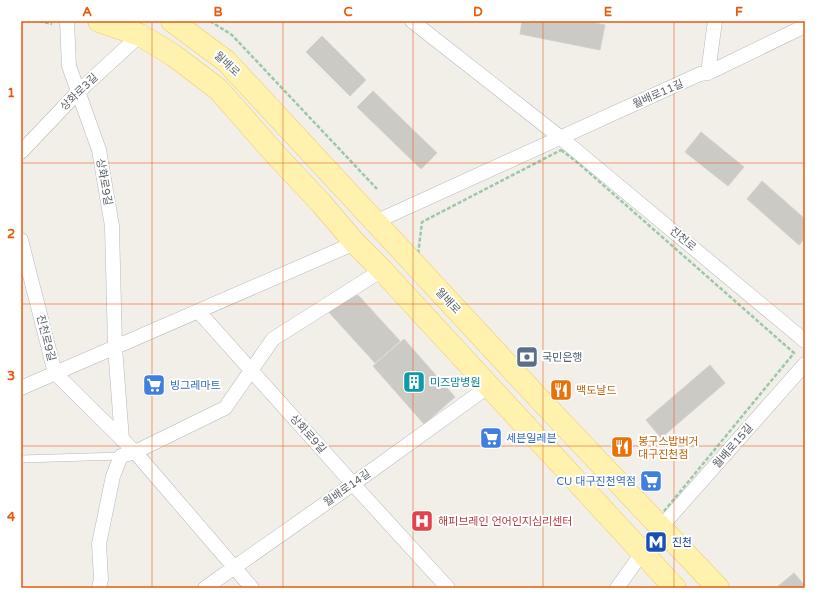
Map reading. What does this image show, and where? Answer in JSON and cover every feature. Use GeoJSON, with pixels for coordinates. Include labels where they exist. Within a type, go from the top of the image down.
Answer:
{"type":"FeatureCollection","features":[{"type":"Feature","properties":{"kind":"main road"},"geometry":{"type":"LineString","coordinates":[[99,21],[140,35],[173,54],[218,89],[355,243],[382,270],[675,588]]}},
{"type":"Feature","properties":{"kind":"main road","name":"월배로"},"geometry":{"type":"LineString","coordinates":[[172,21],[226,61],[660,528],[718,588]]}},
{"type":"Feature","properties":{"kind":"street","name":"상화로9길"},"geometry":{"type":"LineString","coordinates":[[67,21],[69,66],[99,150],[112,226],[115,348],[122,440]]}},
{"type":"Feature","properties":{"kind":"street"},"geometry":{"type":"LineString","coordinates":[[412,21],[561,138]]}},
{"type":"Feature","properties":{"kind":"street"},"geometry":{"type":"LineString","coordinates":[[708,73],[715,21]]}},
{"type":"Feature","properties":{"kind":"street","name":"월배로11길"},"geometry":{"type":"LineString","coordinates":[[375,222],[700,74],[708,73],[805,26]]}},
{"type":"Feature","properties":{"kind":"street","name":"상화로3길"},"geometry":{"type":"LineString","coordinates":[[21,152],[78,92],[140,35]]}},
{"type":"Feature","properties":{"kind":"street","name":"진천로"},"geometry":{"type":"LineString","coordinates":[[561,138],[805,341]]}},
{"type":"Feature","properties":{"kind":"street","name":"진천로9길"},"geometry":{"type":"LineString","coordinates":[[21,240],[55,373],[135,452],[252,588]]}},
{"type":"Feature","properties":{"kind":"street"},"geometry":{"type":"LineString","coordinates":[[21,388],[355,243]]}},
{"type":"Feature","properties":{"kind":"street"},"geometry":{"type":"LineString","coordinates":[[100,588],[99,544],[113,476],[121,456],[135,452],[225,408],[272,338],[382,270]]}},
{"type":"Feature","properties":{"kind":"street","name":"상화로9길"},"geometry":{"type":"LineString","coordinates":[[199,312],[448,588]]}},
{"type":"Feature","properties":{"kind":"street","name":"월배로15길"},"geometry":{"type":"LineString","coordinates":[[617,588],[660,528],[805,364]]}},
{"type":"Feature","properties":{"kind":"street","name":"월배로14길"},"geometry":{"type":"LineString","coordinates":[[205,588],[489,386]]}},
{"type":"Feature","properties":{"kind":"lane"},"geometry":{"type":"LineString","coordinates":[[21,459],[121,456]]}},
{"type":"Feature","properties":{"kind":"path"},"geometry":{"type":"LineString","coordinates":[[39,21],[52,24]]}},
{"type":"Feature","properties":{"kind":"path"},"geometry":{"type":"LineString","coordinates":[[210,21],[232,35],[377,189]]}},
{"type":"Feature","properties":{"kind":"path"},"geometry":{"type":"LineString","coordinates":[[561,150],[583,167],[794,353],[661,515],[418,255],[419,239],[422,222],[561,150]]}},
{"type":"Feature","properties":{"kind":"building"},"geometry":{"type":"Polygon","coordinates":[[[522,21],[586,21],[605,25],[600,50],[520,34],[522,21]]]}},
{"type":"Feature","properties":{"kind":"building"},"geometry":{"type":"Polygon","coordinates":[[[322,36],[366,80],[350,96],[306,52],[322,36]]]}},
{"type":"Feature","properties":{"kind":"building"},"geometry":{"type":"Polygon","coordinates":[[[373,91],[437,153],[421,169],[357,107],[373,91]]]}},
{"type":"Feature","properties":{"kind":"building"},"geometry":{"type":"Polygon","coordinates":[[[701,132],[744,167],[728,186],[685,152],[701,132]]]}},
{"type":"Feature","properties":{"kind":"building"},"geometry":{"type":"Polygon","coordinates":[[[762,181],[805,219],[805,238],[799,245],[747,199],[762,181]]]}},
{"type":"Feature","properties":{"kind":"building"},"geometry":{"type":"Polygon","coordinates":[[[358,295],[400,341],[375,363],[326,309],[358,295]]]}},
{"type":"Feature","properties":{"kind":"building","name":"미즈맘병원"},"geometry":{"type":"Polygon","coordinates":[[[404,339],[455,397],[424,424],[373,366],[404,339]]]}},
{"type":"Feature","properties":{"kind":"building"},"geometry":{"type":"Polygon","coordinates":[[[710,365],[725,383],[661,438],[646,420],[710,365]]]}},
{"type":"Feature","properties":{"kind":"building"},"geometry":{"type":"Polygon","coordinates":[[[794,573],[805,588],[776,588],[794,573]]]}},
{"type":"Feature","properties":{"kind":"place","name":"국민은행"},"geometry":{"type":"Point","coordinates":[527,357]}},
{"type":"Feature","properties":{"kind":"place","name":"미즈맘병원"},"geometry":{"type":"Point","coordinates":[414,382]}},
{"type":"Feature","properties":{"kind":"place","name":"빙그레마트"},"geometry":{"type":"Point","coordinates":[154,385]}},
{"type":"Feature","properties":{"kind":"place","name":"맥도날드"},"geometry":{"type":"Point","coordinates":[561,390]}},
{"type":"Feature","properties":{"kind":"place","name":"세븐일레븐"},"geometry":{"type":"Point","coordinates":[491,438]}},
{"type":"Feature","properties":{"kind":"place","name":"봉구스밥버거 대구진천점"},"geometry":{"type":"Point","coordinates":[622,447]}},
{"type":"Feature","properties":{"kind":"place","name":"CU 대구진천역점"},"geometry":{"type":"Point","coordinates":[651,481]}},
{"type":"Feature","properties":{"kind":"place","name":"해피브레인 언어인지심리센터"},"geometry":{"type":"Point","coordinates":[422,521]}},
{"type":"Feature","properties":{"kind":"place","name":"진천"},"geometry":{"type":"Point","coordinates":[656,542]}}]}
